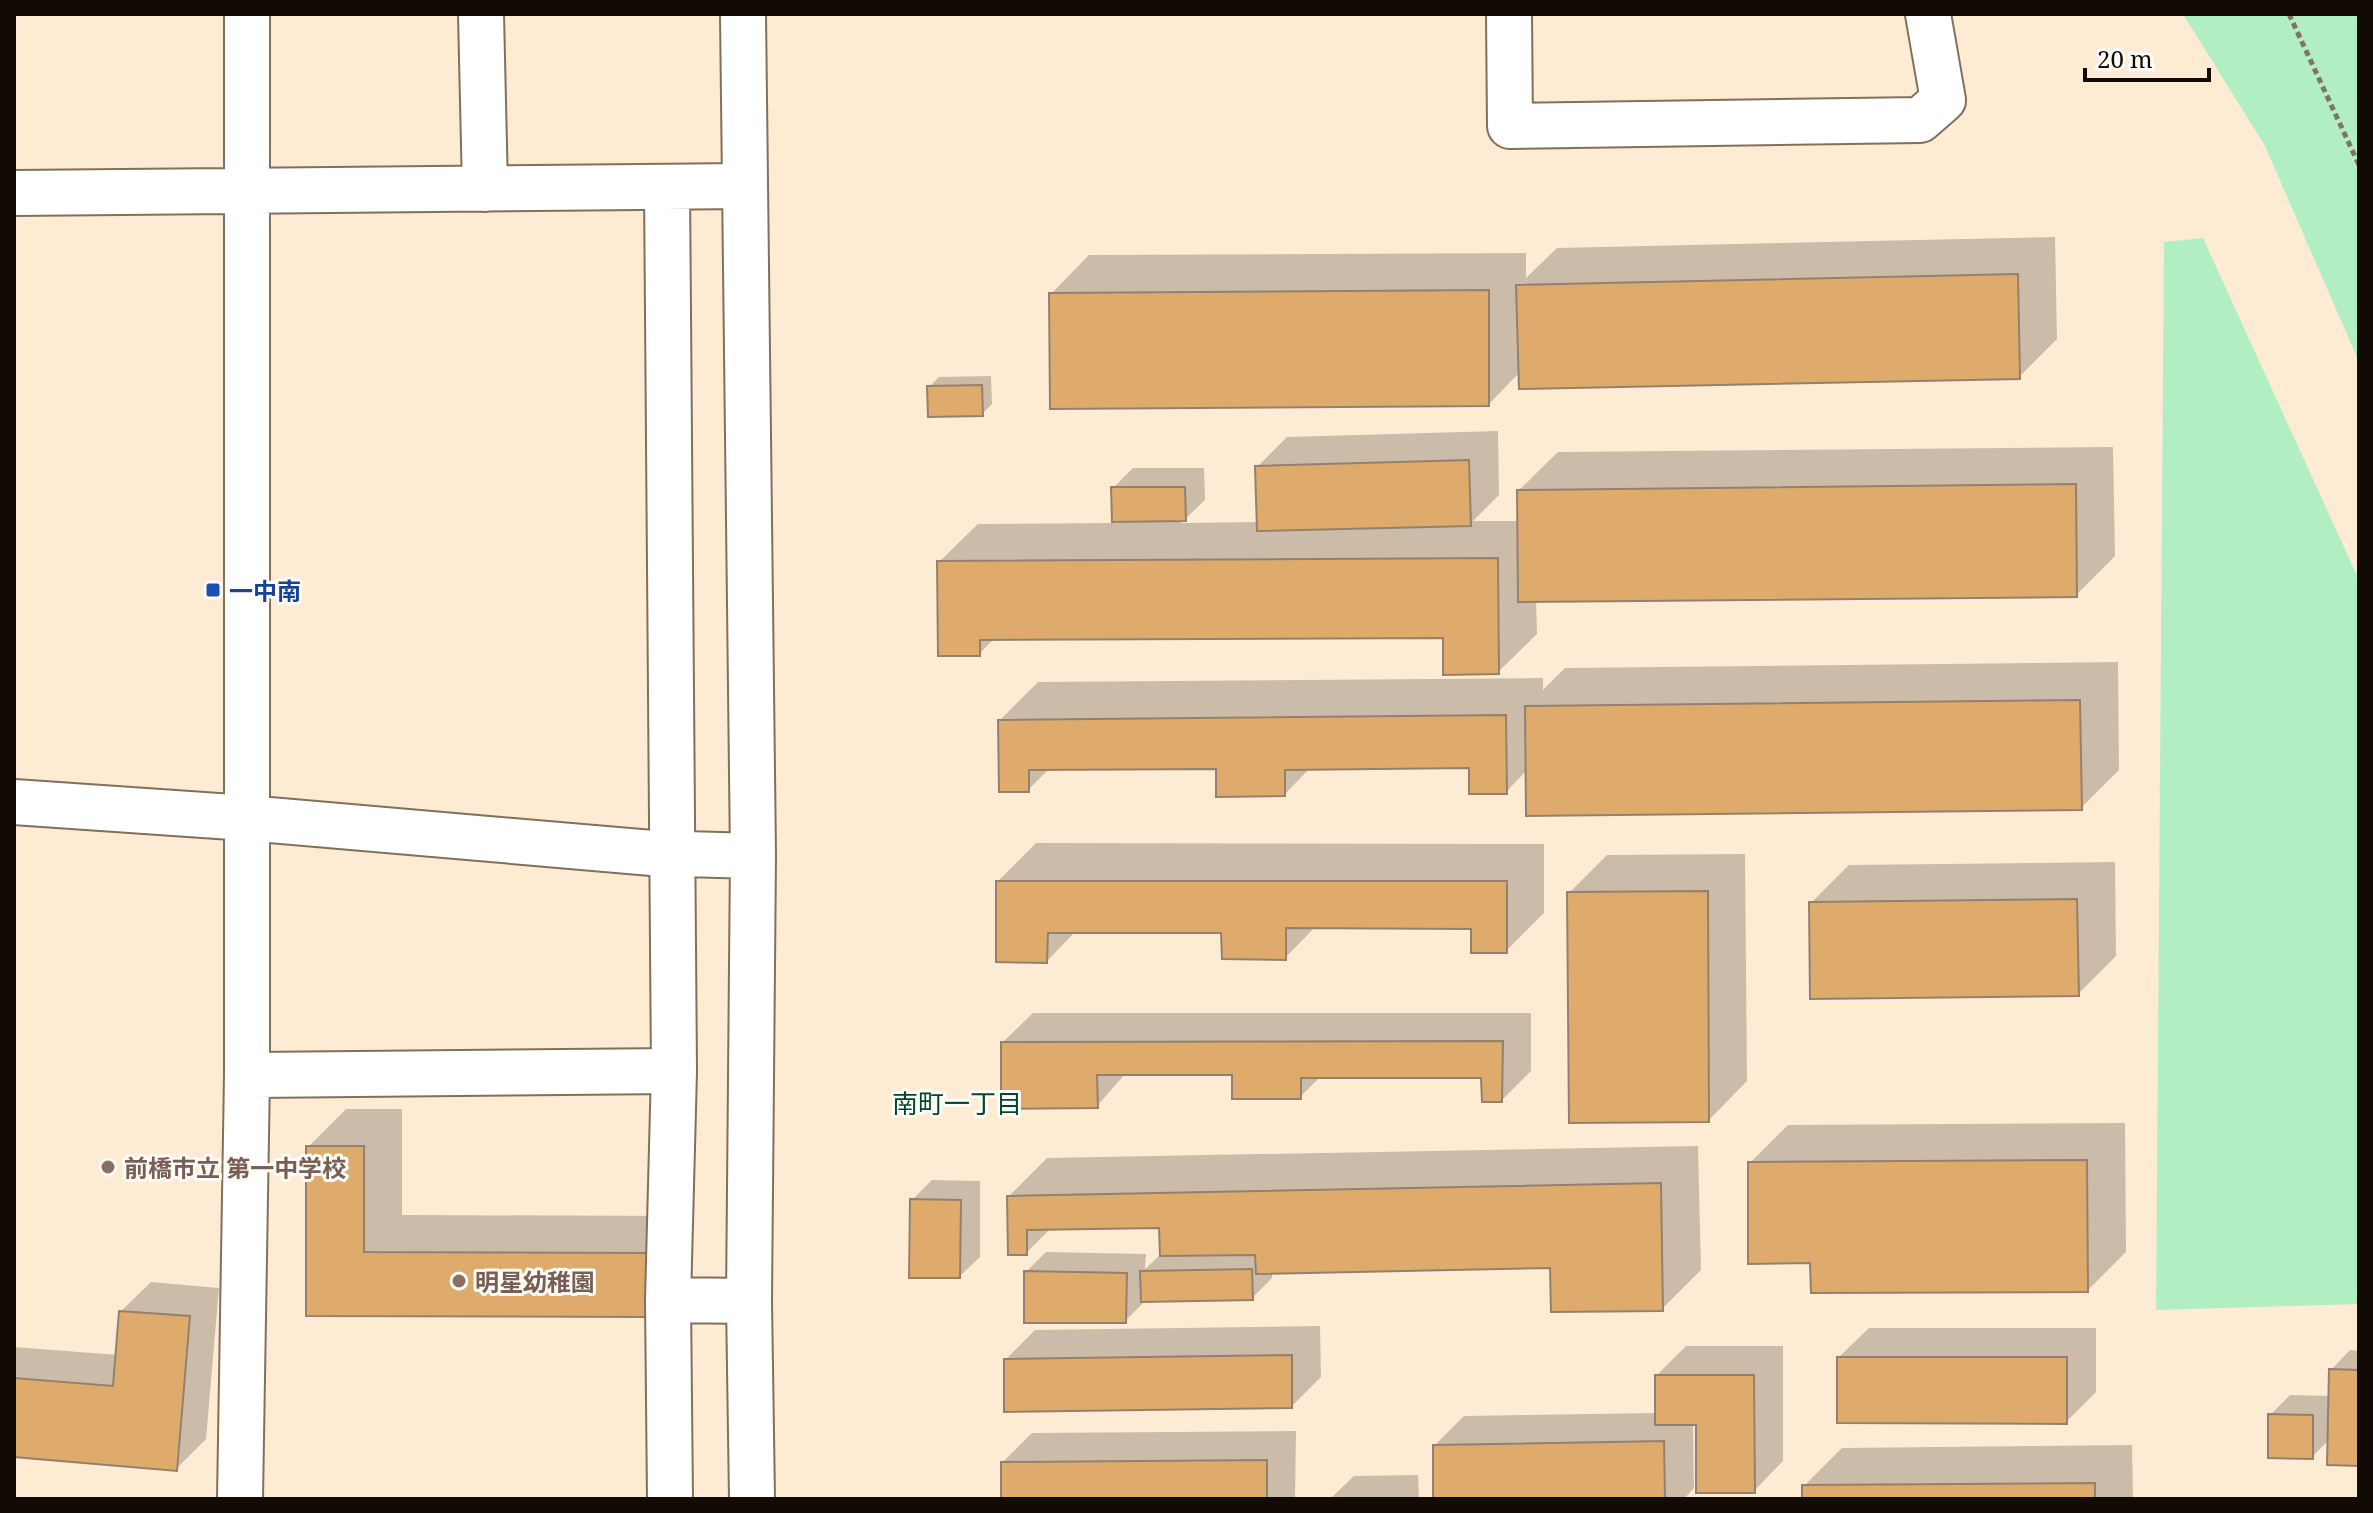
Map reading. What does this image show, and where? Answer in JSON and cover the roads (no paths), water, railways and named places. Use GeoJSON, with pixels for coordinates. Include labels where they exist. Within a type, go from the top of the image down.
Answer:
{"type":"FeatureCollection","features":[{"type":"Feature","properties":{"kind":"street"},"geometry":{"type":"LineString","coordinates":[[240,1499],[247,1075],[247,14]]}},
{"type":"Feature","properties":{"kind":"street"},"geometry":{"type":"LineString","coordinates":[[481,14],[485,189]]}},
{"type":"Feature","properties":{"kind":"street"},"geometry":{"type":"LineString","coordinates":[[743,14],[753,856],[749,1301],[752,1499]]}},
{"type":"Feature","properties":{"kind":"street"},"geometry":{"type":"LineString","coordinates":[[1509,14],[1510,126],[1920,120],[1943,100],[1928,14]]}},
{"type":"Feature","properties":{"kind":"street"},"geometry":{"type":"LineString","coordinates":[[14,193],[744,186]]}},
{"type":"Feature","properties":{"kind":"street"},"geometry":{"type":"LineString","coordinates":[[667,187],[674,1071],[668,1300],[670,1499]]}},
{"type":"Feature","properties":{"kind":"street"},"geometry":{"type":"LineString","coordinates":[[14,802],[247,818],[672,854],[753,856]]}},
{"type":"Feature","properties":{"kind":"street"},"geometry":{"type":"LineString","coordinates":[[247,1075],[674,1071]]}},
{"type":"Feature","properties":{"kind":"street"},"geometry":{"type":"LineString","coordinates":[[668,1300],[749,1301]]}},
{"type":"Feature","properties":{"kind":"place","name":"一中南"},"geometry":{"type":"Point","coordinates":[213,590]}},
{"type":"Feature","properties":{"kind":"place","name":"前橋市立 第一中学校"},"geometry":{"type":"Point","coordinates":[108,1167]}},
{"type":"Feature","properties":{"kind":"place","name":"明星幼稚園"},"geometry":{"type":"Point","coordinates":[459,1281]}},
{"type":"Feature","properties":{"kind":"district","name":"南町一丁目"},"geometry":{"type":"Point","coordinates":[957,1103]}}]}
